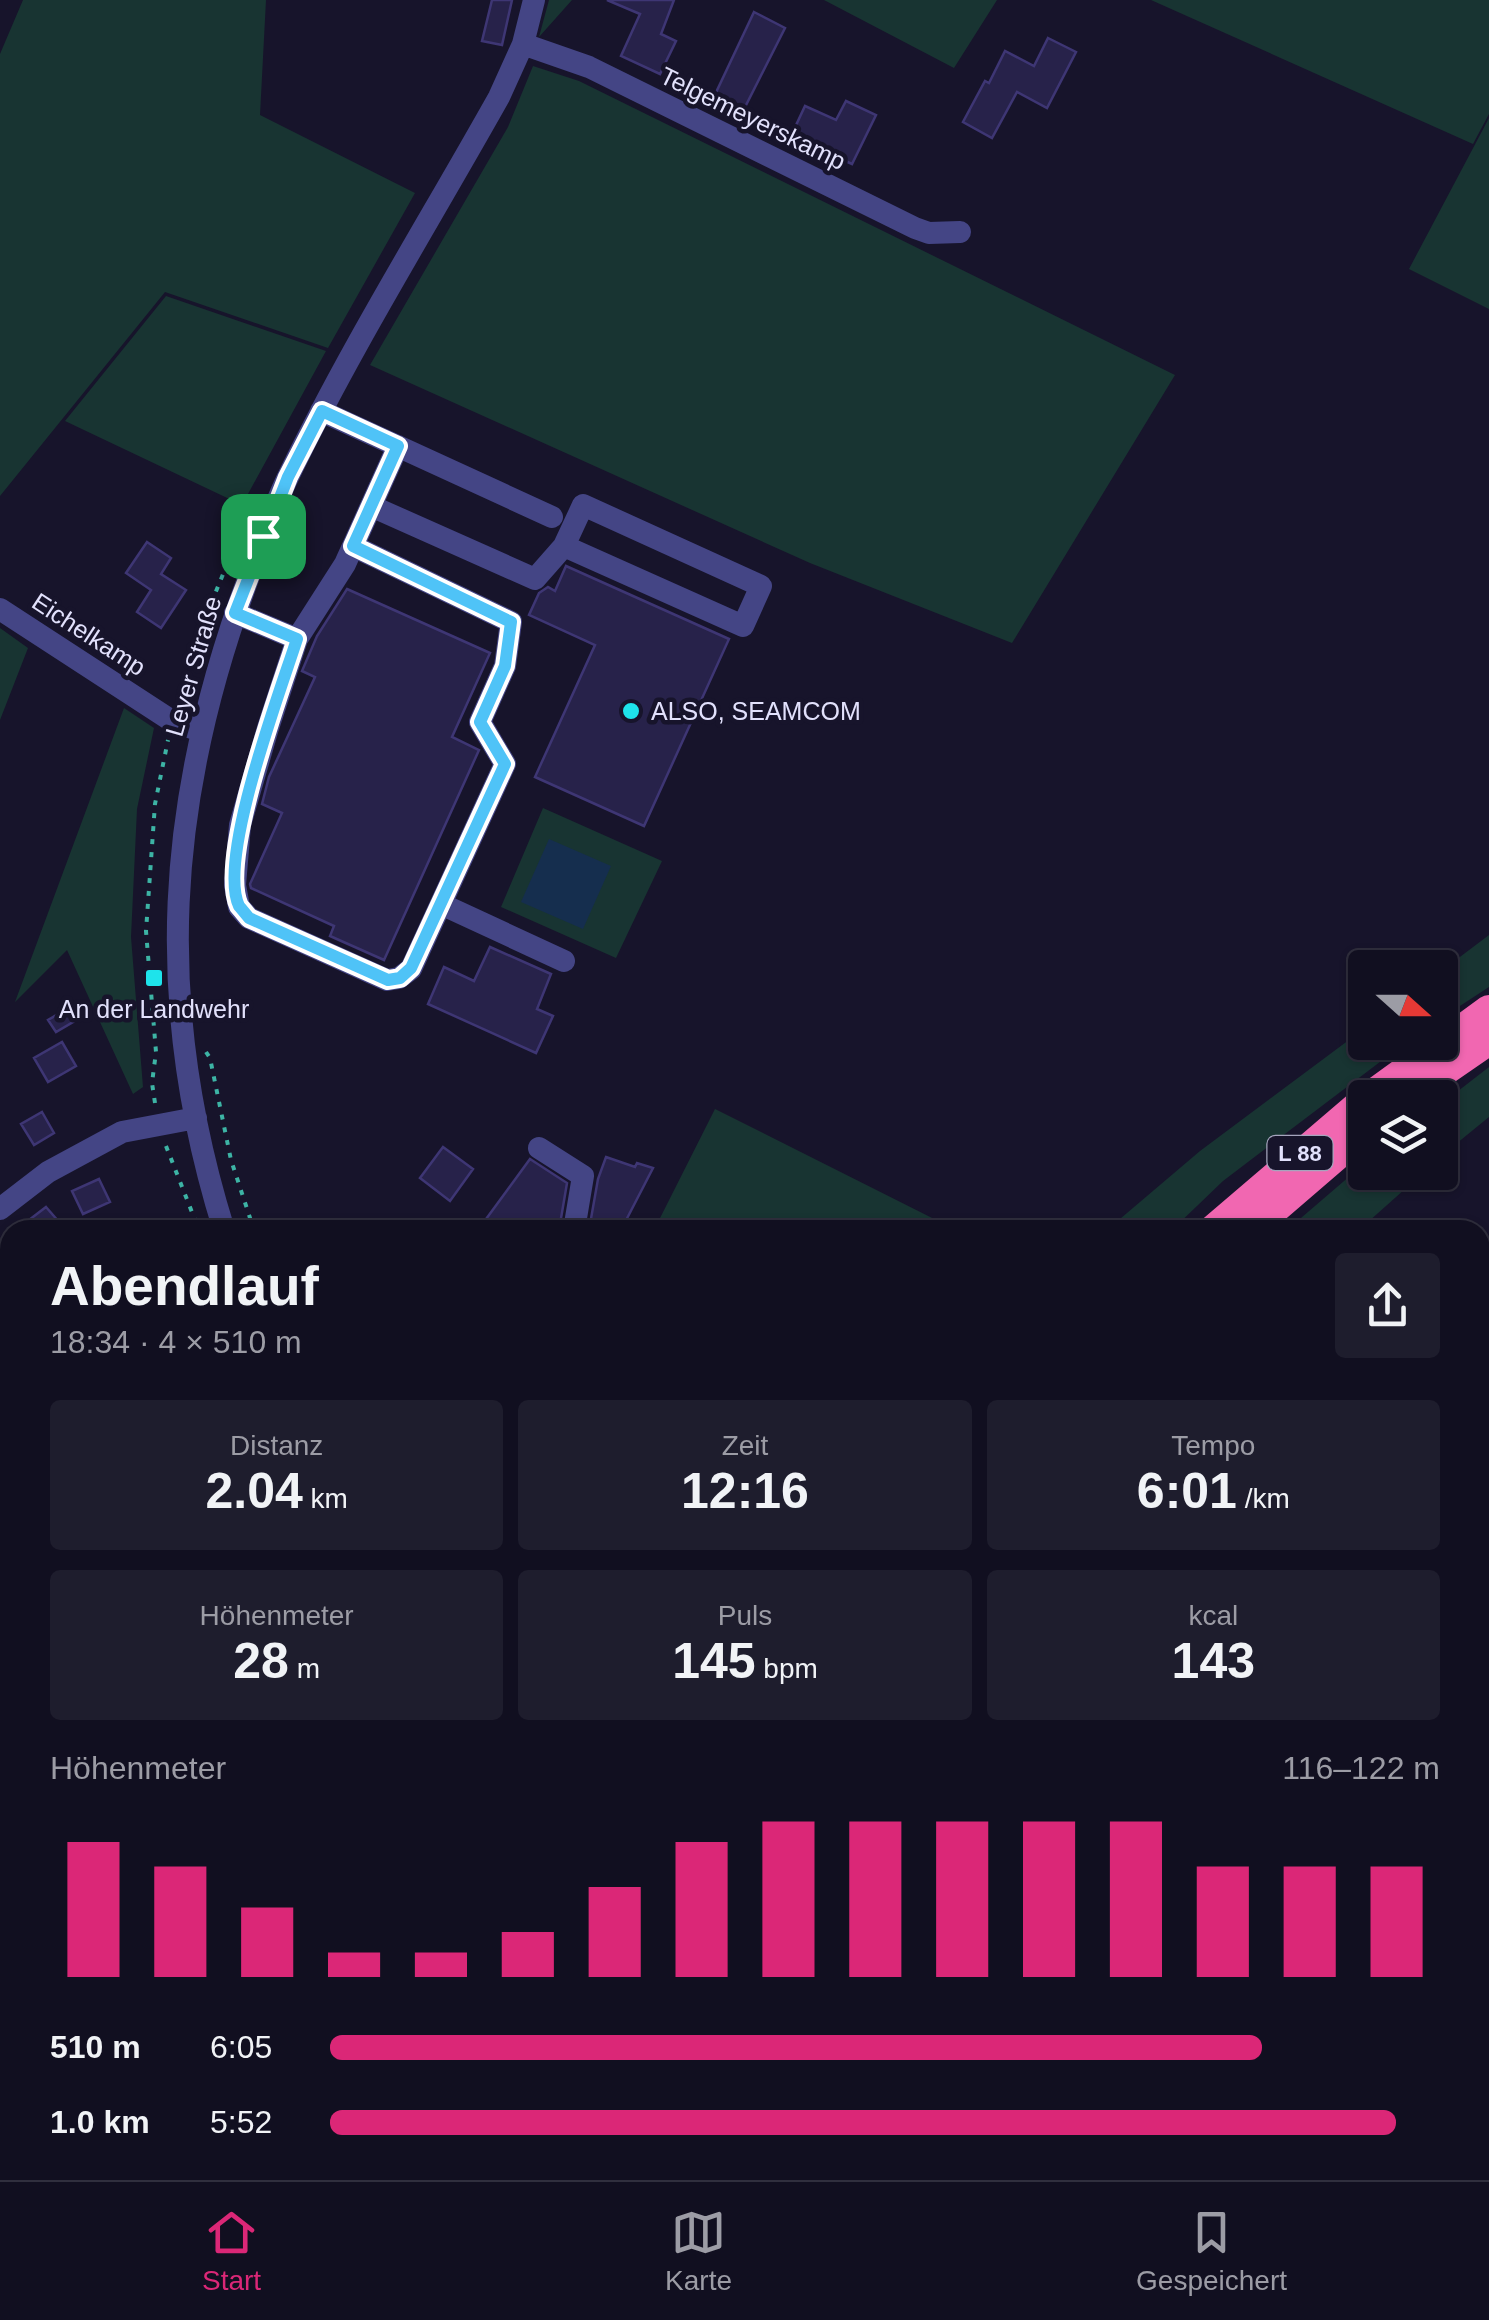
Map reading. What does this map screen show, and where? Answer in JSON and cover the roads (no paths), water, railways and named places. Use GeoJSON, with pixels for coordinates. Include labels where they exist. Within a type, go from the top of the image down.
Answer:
{"type":"FeatureCollection","features":[{"type":"Feature","properties":{"kind":"highway","name":"L 88"},"geometry":{"type":"LineString","coordinates":[[1392,1080],[1489,1010]]}},
{"type":"Feature","properties":{"kind":"highway"},"geometry":{"type":"LineString","coordinates":[[1430,1080],[1489,1040]]}},
{"type":"Feature","properties":{"kind":"highway","name":"L 88"},"geometry":{"type":"LineString","coordinates":[[1225,1220],[1348,1114]]}},
{"type":"Feature","properties":{"kind":"highway","name":"L 88"},"geometry":{"type":"LineString","coordinates":[[1262,1220],[1348,1146]]}},
{"type":"Feature","properties":{"kind":"street","name":"Leyer Straße"},"geometry":{"type":"LineString","coordinates":[[221,1220],[196,1118],[178,979],[178,880],[201,730],[235,613],[288,477],[500,97],[523,44],[534,0]]}},
{"type":"Feature","properties":{"kind":"street","name":"Telgemeyerskamp"},"geometry":{"type":"LineString","coordinates":[[523,44],[590,67],[915,228],[960,232]]}},
{"type":"Feature","properties":{"kind":"street"},"geometry":{"type":"LineString","coordinates":[[322,411],[552,517]]}},
{"type":"Feature","properties":{"kind":"street"},"geometry":{"type":"LineString","coordinates":[[353,546],[511,622],[505,666],[480,722],[505,764],[411,968],[400,978],[388,980],[249,918],[239,906],[235,884],[240,825],[297,639],[353,546],[398,446]]}},
{"type":"Feature","properties":{"kind":"street"},"geometry":{"type":"LineString","coordinates":[[371,506],[535,579],[564,546],[583,505],[761,586],[742,626],[564,546]]}},
{"type":"Feature","properties":{"kind":"street"},"geometry":{"type":"LineString","coordinates":[[223,572],[246,583]]}},
{"type":"Feature","properties":{"kind":"street","name":"Eichelkamp"},"geometry":{"type":"LineString","coordinates":[[0,610],[172,721],[201,730]]}},
{"type":"Feature","properties":{"kind":"street"},"geometry":{"type":"LineString","coordinates":[[235,613],[297,639]]}},
{"type":"Feature","properties":{"kind":"street"},"geometry":{"type":"LineString","coordinates":[[441,904],[564,961]]}},
{"type":"Feature","properties":{"kind":"street"},"geometry":{"type":"LineString","coordinates":[[0,1208],[48,1172],[122,1132],[196,1118]]}},
{"type":"Feature","properties":{"kind":"street"},"geometry":{"type":"LineString","coordinates":[[539,1148],[584,1176],[576,1220]]}},
{"type":"Feature","properties":{"kind":"water"},"geometry":{"type":"Polygon","coordinates":[[[549,839],[611,866],[583,929],[521,902],[549,839]]]}},
{"type":"Feature","properties":{"kind":"place","name":"ALSO, SEAMCOM"},"geometry":{"type":"Point","coordinates":[631,711]}},
{"type":"Feature","properties":{"kind":"place","name":"An der Landwehr"},"geometry":{"type":"Point","coordinates":[154,978]}}]}
